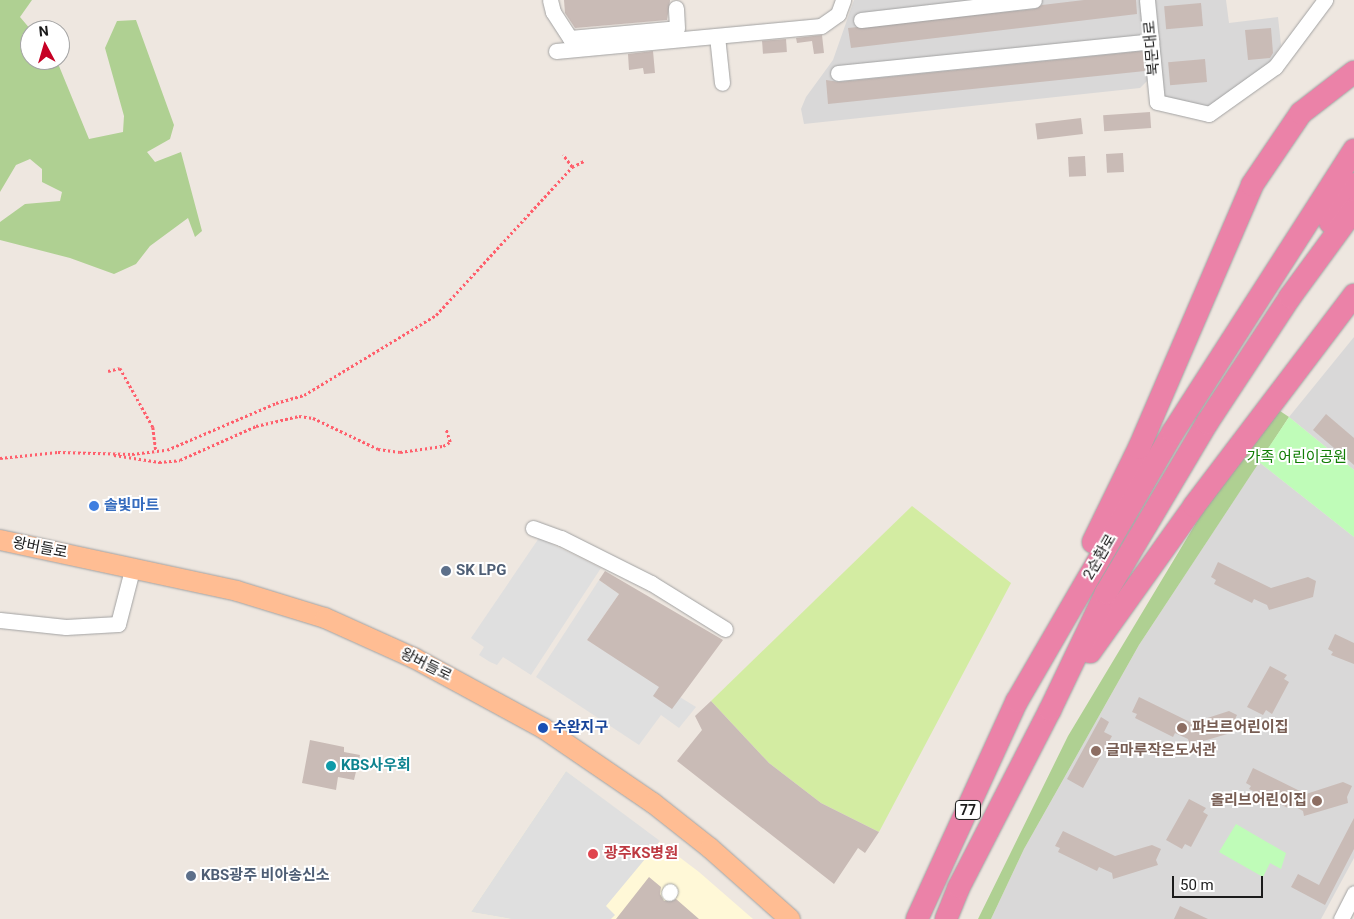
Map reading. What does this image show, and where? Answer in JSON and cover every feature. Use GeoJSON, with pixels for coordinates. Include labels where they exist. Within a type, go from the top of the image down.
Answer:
{"type":"FeatureCollection","features":[{"type":"Feature","properties":{"kind":"highway"},"geometry":{"type":"LineString","coordinates":[[1017,700],[1139,448],[1252,185],[1300,113],[1354,72]]}},
{"type":"Feature","properties":{"kind":"highway"},"geometry":{"type":"LineString","coordinates":[[1314,213],[1354,144]]}},
{"type":"Feature","properties":{"kind":"highway"},"geometry":{"type":"LineString","coordinates":[[1314,213],[1354,150]]}},
{"type":"Feature","properties":{"kind":"highway"},"geometry":{"type":"LineString","coordinates":[[1290,297],[1301,269],[1354,184]]}},
{"type":"Feature","properties":{"kind":"highway"},"geometry":{"type":"LineString","coordinates":[[1290,297],[1354,210]]}},
{"type":"Feature","properties":{"kind":"highway","name":"2순환로"},"geometry":{"type":"LineString","coordinates":[[917,919],[1017,700],[1173,432],[1314,213]]}},
{"type":"Feature","properties":{"kind":"highway"},"geometry":{"type":"LineString","coordinates":[[1050,710],[1194,506],[1354,295]]}},
{"type":"Feature","properties":{"kind":"highway","name":"2순환로"},"geometry":{"type":"LineString","coordinates":[[946,919],[959,887],[1050,710],[1106,593],[1207,424],[1290,297]]}},
{"type":"Feature","properties":{"kind":"main road","name":"왕버들로"},"geometry":{"type":"LineString","coordinates":[[0,540],[133,566],[237,591],[325,618],[468,685],[543,728],[653,803],[710,848],[790,919]]}},
{"type":"Feature","properties":{"kind":"street"},"geometry":{"type":"LineString","coordinates":[[550,0],[553,12],[570,38],[677,28],[676,8]]}},
{"type":"Feature","properties":{"kind":"street"},"geometry":{"type":"LineString","coordinates":[[556,51],[821,26],[838,14],[843,0]]}},
{"type":"Feature","properties":{"kind":"street"},"geometry":{"type":"LineString","coordinates":[[860,20],[935,6],[1034,0]]}},
{"type":"Feature","properties":{"kind":"street","name":"북문대로"},"geometry":{"type":"LineString","coordinates":[[1147,0],[1156,102],[1200,113],[1220,108],[1275,68],[1325,0]]}},
{"type":"Feature","properties":{"kind":"street"},"geometry":{"type":"LineString","coordinates":[[717,36],[722,82]]}},
{"type":"Feature","properties":{"kind":"street"},"geometry":{"type":"LineString","coordinates":[[838,73],[1151,41]]}},
{"type":"Feature","properties":{"kind":"street"},"geometry":{"type":"LineString","coordinates":[[533,528],[561,538],[644,579],[725,629]]}},
{"type":"Feature","properties":{"kind":"street"},"geometry":{"type":"LineString","coordinates":[[0,620],[66,627],[118,624],[133,566]]}},
{"type":"Feature","properties":{"kind":"street"},"geometry":{"type":"LineString","coordinates":[[1341,919],[1354,893]]}},
{"type":"Feature","properties":{"kind":"path"},"geometry":{"type":"LineString","coordinates":[[563,155],[572,167]]}},
{"type":"Feature","properties":{"kind":"path"},"geometry":{"type":"LineString","coordinates":[[0,458],[97,452],[156,452],[201,438],[276,403],[304,395],[436,315],[572,167],[584,161]]}},
{"type":"Feature","properties":{"kind":"path"},"geometry":{"type":"LineString","coordinates":[[108,371],[120,368],[153,427],[156,452]]}},
{"type":"Feature","properties":{"kind":"path"},"geometry":{"type":"LineString","coordinates":[[97,452],[160,462],[180,460],[256,426],[299,416],[313,418],[378,449],[400,452],[443,446],[450,442],[446,430]]}},
{"type":"Feature","properties":{"kind":"shaded area"},"geometry":{"type":"Polygon","coordinates":[[[854,0],[1142,0],[1150,78],[1140,88],[804,124],[801,109],[806,97],[833,60],[854,0]]]}},
{"type":"Feature","properties":{"kind":"shaded area"},"geometry":{"type":"Polygon","coordinates":[[[1151,0],[1226,0],[1229,23],[1278,17],[1281,45],[1269,65],[1207,111],[1161,97],[1151,0]]]}},
{"type":"Feature","properties":{"kind":"shaded area"},"geometry":{"type":"Polygon","coordinates":[[[1354,337],[1354,470],[1289,417],[1354,337]]]}},
{"type":"Feature","properties":{"kind":"shaded area"},"geometry":{"type":"Polygon","coordinates":[[[1259,462],[1354,537],[1354,858],[1321,919],[991,919],[1024,849],[1139,645],[1259,462]]]}},
{"type":"Feature","properties":{"kind":"shaded area"},"geometry":{"type":"Polygon","coordinates":[[[539,538],[601,568],[531,675],[503,657],[497,665],[490,662],[479,655],[484,647],[471,638],[539,538]]]}},
{"type":"Feature","properties":{"kind":"shaded area"},"geometry":{"type":"Polygon","coordinates":[[[599,580],[619,594],[587,640],[696,707],[679,728],[661,715],[639,745],[536,677],[599,580]]]}},
{"type":"Feature","properties":{"kind":"shaded area","name":"광주KS병원"},"geometry":{"type":"Polygon","coordinates":[[[566,771],[699,872],[753,919],[511,919],[471,912],[566,771]]]}},
{"type":"Feature","properties":{"kind":"shaded area","name":"광주KS병원"},"geometry":{"type":"Polygon","coordinates":[[[566,771],[660,841],[606,906],[615,915],[611,919],[511,919],[471,912],[566,771]]]}},
{"type":"Feature","properties":{"kind":"green space"},"geometry":{"type":"Polygon","coordinates":[[[0,0],[32,0],[20,17],[23,20],[20,20],[20,70],[61,70],[89,139],[123,132],[124,116],[105,48],[117,21],[136,20],[174,125],[170,139],[147,152],[155,162],[181,152],[202,231],[195,237],[188,218],[150,246],[136,264],[114,274],[70,258],[0,240],[0,222],[25,204],[60,201],[62,192],[42,182],[42,169],[30,159],[16,165],[0,192],[0,0]]]}},
{"type":"Feature","properties":{"kind":"green space"},"geometry":{"type":"Polygon","coordinates":[[[1277,409],[1289,417],[1139,645],[1024,849],[991,919],[978,919],[1068,736],[1214,493],[1277,409]]]}},
{"type":"Feature","properties":{"kind":"green space","name":"가족 어린이공원"},"geometry":{"type":"Polygon","coordinates":[[[1289,417],[1354,470],[1354,537],[1259,462],[1289,417]]]}},
{"type":"Feature","properties":{"kind":"green space"},"geometry":{"type":"Polygon","coordinates":[[[912,506],[1011,583],[879,832],[821,803],[769,763],[711,701],[912,506]]]}},
{"type":"Feature","properties":{"kind":"green space"},"geometry":{"type":"Polygon","coordinates":[[[1236,824],[1286,853],[1281,869],[1270,863],[1263,877],[1219,852],[1236,824]]]}},
{"type":"Feature","properties":{"kind":"building"},"geometry":{"type":"Polygon","coordinates":[[[564,0],[670,1],[667,20],[575,28],[565,13],[564,0]]]}},
{"type":"Feature","properties":{"kind":"building"},"geometry":{"type":"Polygon","coordinates":[[[1084,0],[1136,0],[1137,14],[851,48],[848,28],[1035,9],[1042,5],[1084,0]]]}},
{"type":"Feature","properties":{"kind":"building"},"geometry":{"type":"Polygon","coordinates":[[[1201,3],[1203,26],[1166,29],[1164,6],[1201,3]]]}},
{"type":"Feature","properties":{"kind":"building"},"geometry":{"type":"Polygon","coordinates":[[[1271,28],[1273,53],[1270,58],[1248,60],[1245,30],[1271,28]]]}},
{"type":"Feature","properties":{"kind":"building"},"geometry":{"type":"Polygon","coordinates":[[[822,35],[824,53],[814,54],[812,41],[797,43],[796,38],[822,35]]]}},
{"type":"Feature","properties":{"kind":"building"},"geometry":{"type":"Polygon","coordinates":[[[786,39],[787,52],[763,54],[762,41],[786,39]]]}},
{"type":"Feature","properties":{"kind":"building"},"geometry":{"type":"Polygon","coordinates":[[[653,51],[655,73],[644,74],[643,68],[629,70],[628,54],[653,51]]]}},
{"type":"Feature","properties":{"kind":"building"},"geometry":{"type":"Polygon","coordinates":[[[1143,51],[1145,71],[828,104],[826,80],[839,82],[1143,51]]]}},
{"type":"Feature","properties":{"kind":"building"},"geometry":{"type":"Polygon","coordinates":[[[1205,59],[1207,82],[1170,85],[1168,62],[1205,59]]]}},
{"type":"Feature","properties":{"kind":"building"},"geometry":{"type":"Polygon","coordinates":[[[1150,112],[1151,128],[1104,131],[1103,115],[1150,112]]]}},
{"type":"Feature","properties":{"kind":"building"},"geometry":{"type":"Polygon","coordinates":[[[1081,118],[1083,134],[1037,139],[1035,124],[1081,118]]]}},
{"type":"Feature","properties":{"kind":"building"},"geometry":{"type":"Polygon","coordinates":[[[1123,153],[1124,172],[1107,173],[1106,154],[1123,153]]]}},
{"type":"Feature","properties":{"kind":"building"},"geometry":{"type":"Polygon","coordinates":[[[1085,156],[1086,176],[1069,177],[1068,157],[1085,156]]]}},
{"type":"Feature","properties":{"kind":"building"},"geometry":{"type":"Polygon","coordinates":[[[1326,414],[1354,438],[1354,465],[1313,430],[1326,414]]]}},
{"type":"Feature","properties":{"kind":"building"},"geometry":{"type":"Polygon","coordinates":[[[1218,562],[1271,588],[1308,577],[1316,581],[1313,597],[1269,610],[1267,605],[1254,599],[1252,603],[1214,584],[1216,580],[1211,577],[1218,562]]]}},
{"type":"Feature","properties":{"kind":"building"},"geometry":{"type":"Polygon","coordinates":[[[605,571],[723,640],[672,709],[653,696],[659,687],[587,640],[619,594],[599,580],[605,571]]]}},
{"type":"Feature","properties":{"kind":"building"},"geometry":{"type":"Polygon","coordinates":[[[1335,634],[1354,643],[1354,664],[1331,655],[1333,652],[1328,649],[1335,634]]]}},
{"type":"Feature","properties":{"kind":"building"},"geometry":{"type":"Polygon","coordinates":[[[1270,666],[1287,675],[1284,679],[1289,682],[1272,714],[1266,710],[1263,715],[1247,707],[1270,666]]]}},
{"type":"Feature","properties":{"kind":"building"},"geometry":{"type":"Polygon","coordinates":[[[1139,697],[1192,723],[1229,711],[1237,715],[1232,726],[1234,732],[1190,745],[1188,739],[1175,733],[1173,737],[1135,718],[1137,714],[1132,712],[1139,697]]]}},
{"type":"Feature","properties":{"kind":"building"},"geometry":{"type":"Polygon","coordinates":[[[711,701],[769,763],[821,803],[879,832],[865,853],[858,848],[834,884],[677,761],[702,730],[695,716],[711,701]]]}},
{"type":"Feature","properties":{"kind":"building"},"geometry":{"type":"Polygon","coordinates":[[[1101,717],[1109,722],[1104,732],[1112,736],[1083,788],[1067,779],[1101,717]]]}},
{"type":"Feature","properties":{"kind":"building","name":"KBS사우회"},"geometry":{"type":"Polygon","coordinates":[[[310,740],[344,747],[344,752],[360,755],[354,780],[338,777],[336,790],[302,783],[310,740]]]}},
{"type":"Feature","properties":{"kind":"building"},"geometry":{"type":"Polygon","coordinates":[[[1253,768],[1306,794],[1343,782],[1352,786],[1347,797],[1348,803],[1304,816],[1303,811],[1290,804],[1288,808],[1249,789],[1251,786],[1246,783],[1253,768]]]}},
{"type":"Feature","properties":{"kind":"building"},"geometry":{"type":"Polygon","coordinates":[[[1189,799],[1206,808],[1203,812],[1208,815],[1191,847],[1185,844],[1182,849],[1166,840],[1189,799]]]}},
{"type":"Feature","properties":{"kind":"building"},"geometry":{"type":"Polygon","coordinates":[[[1354,818],[1354,849],[1325,905],[1291,887],[1298,874],[1319,885],[1354,818]]]}},
{"type":"Feature","properties":{"kind":"building"},"geometry":{"type":"Polygon","coordinates":[[[1063,831],[1115,856],[1152,845],[1161,849],[1156,860],[1158,865],[1113,879],[1112,873],[1099,867],[1097,871],[1058,852],[1060,848],[1055,846],[1063,831]]]}},
{"type":"Feature","properties":{"kind":"building"},"geometry":{"type":"Polygon","coordinates":[[[649,877],[661,887],[660,894],[664,901],[676,899],[699,919],[616,919],[649,877]]]}},
{"type":"Feature","properties":{"kind":"building"},"geometry":{"type":"Polygon","coordinates":[[[1180,906],[1208,919],[1174,919],[1180,906]]]}},
{"type":"Feature","properties":{"kind":"place","name":"솔빛마트"},"geometry":{"type":"Point","coordinates":[94,506]}},
{"type":"Feature","properties":{"kind":"place","name":"SK LPG"},"geometry":{"type":"Point","coordinates":[446,571]}},
{"type":"Feature","properties":{"kind":"place","name":"수완지구"},"geometry":{"type":"Point","coordinates":[543,728]}},
{"type":"Feature","properties":{"kind":"place","name":"파브르어린이집"},"geometry":{"type":"Point","coordinates":[1182,728]}},
{"type":"Feature","properties":{"kind":"place","name":"글마루작은도서관"},"geometry":{"type":"Point","coordinates":[1096,751]}},
{"type":"Feature","properties":{"kind":"place","name":"KBS사우회"},"geometry":{"type":"Point","coordinates":[331,766]}},
{"type":"Feature","properties":{"kind":"place","name":"올리브어린이집"},"geometry":{"type":"Point","coordinates":[1317,801]}},
{"type":"Feature","properties":{"kind":"place","name":"광주KS병원"},"geometry":{"type":"Point","coordinates":[593,854]}},
{"type":"Feature","properties":{"kind":"place","name":"KBS광주 비아송신소"},"geometry":{"type":"Point","coordinates":[191,876]}}]}
